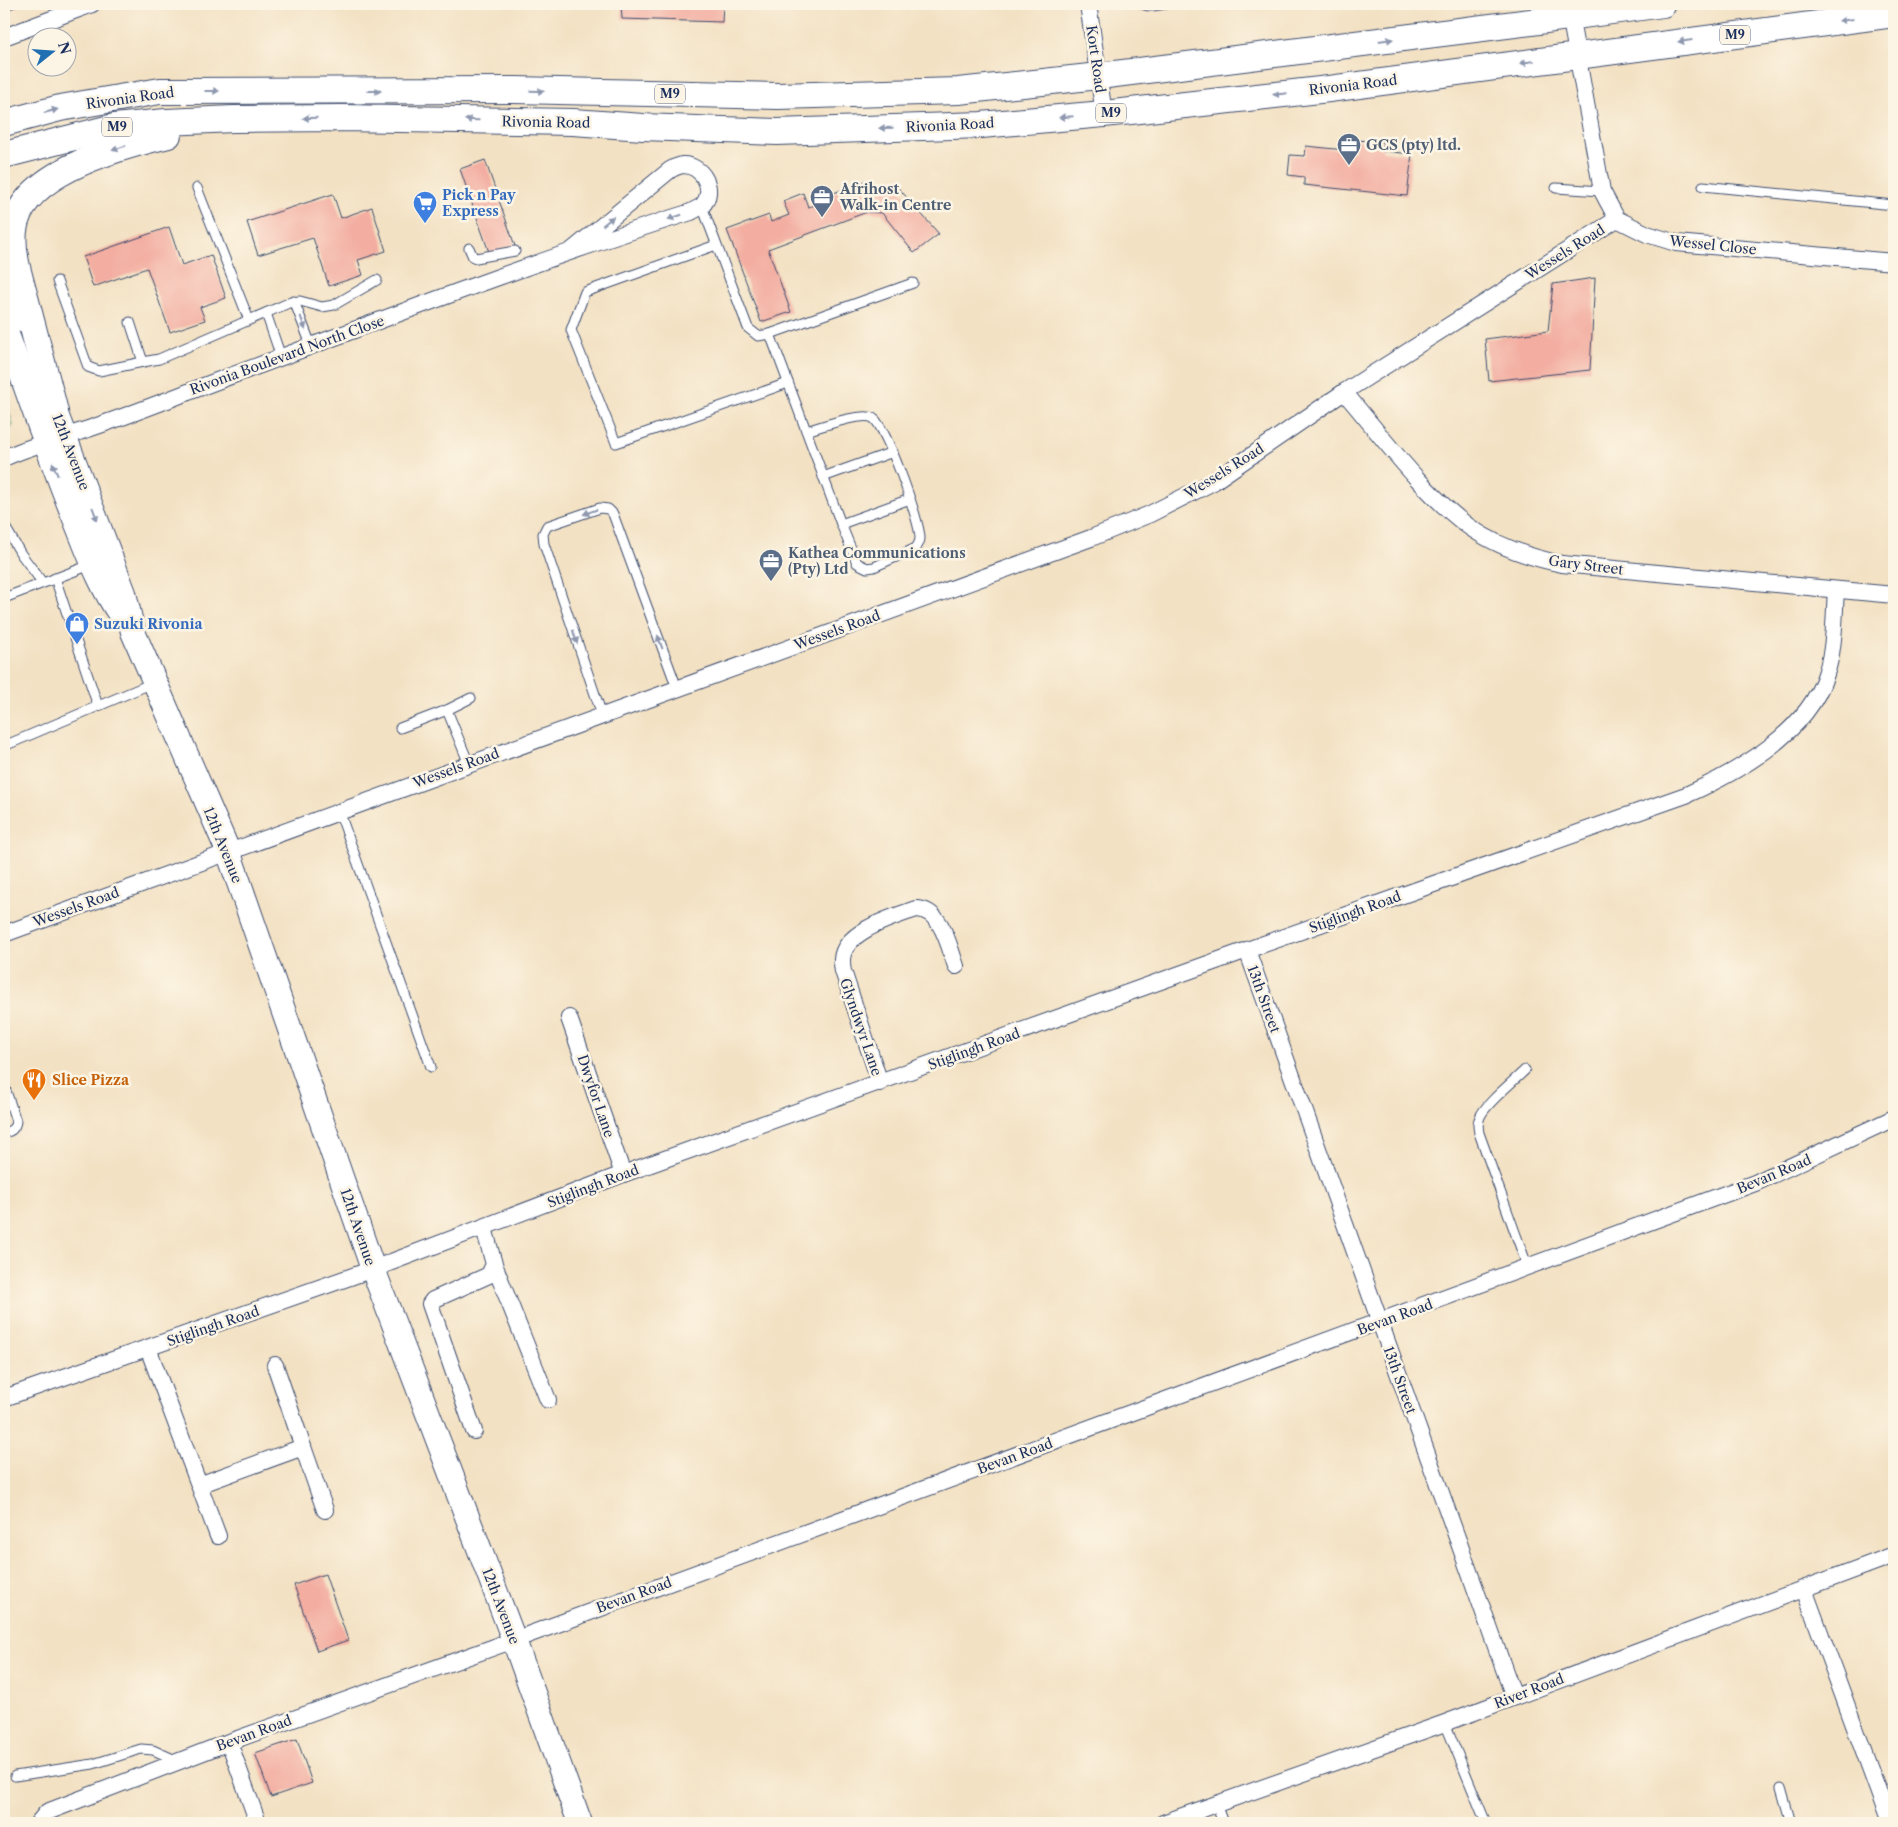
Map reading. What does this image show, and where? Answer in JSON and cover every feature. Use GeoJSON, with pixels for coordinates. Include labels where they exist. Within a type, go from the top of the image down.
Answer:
{"type":"FeatureCollection","features":[{"type":"Feature","properties":{"kind":"main road","name":"Rivonia Road"},"geometry":{"type":"LineString","coordinates":[[4,123],[60,108],[160,91],[514,90],[778,96],[958,91],[1099,76],[1569,10],[1663,4]]}},
{"type":"Feature","properties":{"kind":"main road","name":"Rivonia Road"},"geometry":{"type":"LineString","coordinates":[[4,155],[114,127],[166,122],[234,119],[342,118],[573,122],[644,127],[777,132],[981,125],[1104,114],[1328,89],[1894,14]]}},
{"type":"Feature","properties":{"kind":"main road"},"geometry":{"type":"LineString","coordinates":[[55,412],[15,258],[14,229],[22,209],[37,189],[56,174],[73,165],[137,142],[234,119]]}},
{"type":"Feature","properties":{"kind":"main road","name":"12th Avenue"},"geometry":{"type":"LineString","coordinates":[[4,274],[55,412],[55,439],[93,564],[112,602],[133,632]]}},
{"type":"Feature","properties":{"kind":"main road","name":"12th Avenue"},"geometry":{"type":"LineString","coordinates":[[4,326],[38,419],[55,439],[124,593],[133,632],[228,851],[373,1269],[514,1640],[580,1823]]}},
{"type":"Feature","properties":{"kind":"street"},"geometry":{"type":"LineString","coordinates":[[4,37],[92,4]]}},
{"type":"Feature","properties":{"kind":"street","name":"Kort Road"},"geometry":{"type":"LineString","coordinates":[[1088,4],[1104,114]]}},
{"type":"Feature","properties":{"kind":"street"},"geometry":{"type":"LineString","coordinates":[[1569,10],[1602,191],[1617,219]]}},
{"type":"Feature","properties":{"kind":"street","name":"Rivonia Boulevard North Close"},"geometry":{"type":"LineString","coordinates":[[4,458],[570,252],[691,212],[702,206],[708,190],[706,179],[699,171],[681,165],[670,170],[570,252]]}},
{"type":"Feature","properties":{"kind":"street","name":"Wessel Close"},"geometry":{"type":"LineString","coordinates":[[1617,219],[1647,234],[1676,242],[1894,262]]}},
{"type":"Feature","properties":{"kind":"street","name":"Wessels Road"},"geometry":{"type":"LineString","coordinates":[[4,934],[1082,541],[1150,514],[1213,482],[1344,392],[1617,219]]}},
{"type":"Feature","properties":{"kind":"street","name":"Gary Street"},"geometry":{"type":"LineString","coordinates":[[1344,392],[1420,481],[1447,509],[1469,526],[1521,554],[1562,564],[1894,595]]}},
{"type":"Feature","properties":{"kind":"street","name":"Stiglingh Road"},"geometry":{"type":"LineString","coordinates":[[4,1398],[373,1269],[624,1174],[1247,950],[1686,795],[1731,773],[1789,731],[1815,697],[1826,676],[1832,653],[1836,590]]}},
{"type":"Feature","properties":{"kind":"street","name":"Glyndwyr Lane"},"geometry":{"type":"LineString","coordinates":[[880,1083],[843,971],[842,958],[846,949],[869,927],[916,909],[925,910],[940,925],[956,966]]}},
{"type":"Feature","properties":{"kind":"street","name":"13th Street"},"geometry":{"type":"LineString","coordinates":[[1247,950],[1514,1697]]}},
{"type":"Feature","properties":{"kind":"street","name":"Dwyfor Lane"},"geometry":{"type":"LineString","coordinates":[[569,1018],[624,1174]]}},
{"type":"Feature","properties":{"kind":"street","name":"Bevan Road"},"geometry":{"type":"LineString","coordinates":[[38,1823],[47,1812],[178,1761],[514,1640],[1755,1183],[1894,1118]]}},
{"type":"Feature","properties":{"kind":"street"},"geometry":{"type":"LineString","coordinates":[[484,1228],[494,1264],[548,1400]]}},
{"type":"Feature","properties":{"kind":"street"},"geometry":{"type":"LineString","coordinates":[[474,1431],[430,1304],[433,1300],[489,1275],[494,1264]]}},
{"type":"Feature","properties":{"kind":"street"},"geometry":{"type":"LineString","coordinates":[[148,1348],[218,1536]]}},
{"type":"Feature","properties":{"kind":"street"},"geometry":{"type":"LineString","coordinates":[[275,1365],[325,1510]]}},
{"type":"Feature","properties":{"kind":"street"},"geometry":{"type":"LineString","coordinates":[[199,1485],[303,1447]]}},
{"type":"Feature","properties":{"kind":"street","name":"River Road"},"geometry":{"type":"LineString","coordinates":[[1163,1823],[1445,1723],[1894,1556]]}},
{"type":"Feature","properties":{"kind":"street"},"geometry":{"type":"LineString","coordinates":[[1804,1589],[1890,1823]]}},
{"type":"Feature","properties":{"kind":"street"},"geometry":{"type":"LineString","coordinates":[[229,1742],[258,1823]]}},
{"type":"Feature","properties":{"kind":"lane"},"geometry":{"type":"LineString","coordinates":[[1142,4],[1145,6],[1155,6],[1166,4]]}},
{"type":"Feature","properties":{"kind":"lane"},"geometry":{"type":"LineString","coordinates":[[1703,186],[1894,205]]}},
{"type":"Feature","properties":{"kind":"lane"},"geometry":{"type":"LineString","coordinates":[[197,188],[249,320]]}},
{"type":"Feature","properties":{"kind":"lane"},"geometry":{"type":"LineString","coordinates":[[1556,188],[1602,191]]}},
{"type":"Feature","properties":{"kind":"lane"},"geometry":{"type":"LineString","coordinates":[[702,206],[748,328],[758,336],[770,334],[913,283]]}},
{"type":"Feature","properties":{"kind":"lane"},"geometry":{"type":"LineString","coordinates":[[716,245],[585,292],[571,330],[616,443],[788,383]]}},
{"type":"Feature","properties":{"kind":"lane"},"geometry":{"type":"LineString","coordinates":[[469,248],[473,258],[514,252]]}},
{"type":"Feature","properties":{"kind":"lane"},"geometry":{"type":"LineString","coordinates":[[57,281],[88,366],[99,371],[159,359],[294,301],[322,307],[334,305],[377,280]]}},
{"type":"Feature","properties":{"kind":"lane"},"geometry":{"type":"LineString","coordinates":[[294,301],[311,345]]}},
{"type":"Feature","properties":{"kind":"lane"},"geometry":{"type":"LineString","coordinates":[[266,313],[281,357]]}},
{"type":"Feature","properties":{"kind":"lane"},"geometry":{"type":"LineString","coordinates":[[130,322],[143,362]]}},
{"type":"Feature","properties":{"kind":"lane"},"geometry":{"type":"LineString","coordinates":[[770,334],[788,383],[806,431],[841,524],[857,563],[867,568],[874,567],[916,548],[919,544],[919,532],[910,499],[893,452],[878,423],[873,418],[866,416],[806,431]]}},
{"type":"Feature","properties":{"kind":"lane"},"geometry":{"type":"LineString","coordinates":[[823,476],[893,452]]}},
{"type":"Feature","properties":{"kind":"lane"},"geometry":{"type":"LineString","coordinates":[[841,524],[910,499]]}},
{"type":"Feature","properties":{"kind":"lane"},"geometry":{"type":"LineString","coordinates":[[602,716],[544,544],[543,534],[547,526],[600,508],[608,509],[613,514],[677,688]]}},
{"type":"Feature","properties":{"kind":"lane"},"geometry":{"type":"LineString","coordinates":[[4,525],[24,559],[42,582]]}},
{"type":"Feature","properties":{"kind":"lane"},"geometry":{"type":"LineString","coordinates":[[4,598],[93,564]]}},
{"type":"Feature","properties":{"kind":"lane"},"geometry":{"type":"LineString","coordinates":[[55,578],[98,706]]}},
{"type":"Feature","properties":{"kind":"lane"},"geometry":{"type":"LineString","coordinates":[[4,746],[155,682]]}},
{"type":"Feature","properties":{"kind":"lane"},"geometry":{"type":"LineString","coordinates":[[400,728],[447,710],[471,698]]}},
{"type":"Feature","properties":{"kind":"lane"},"geometry":{"type":"LineString","coordinates":[[447,710],[469,764]]}},
{"type":"Feature","properties":{"kind":"lane"},"geometry":{"type":"LineString","coordinates":[[338,811],[431,1067]]}},
{"type":"Feature","properties":{"kind":"lane"},"geometry":{"type":"LineString","coordinates":[[1525,1070],[1491,1103],[1480,1116],[1478,1124],[1479,1133],[1528,1268]]}},
{"type":"Feature","properties":{"kind":"lane"},"geometry":{"type":"LineString","coordinates":[[4,1088],[16,1121],[12,1130],[4,1133]]}},
{"type":"Feature","properties":{"kind":"lane"},"geometry":{"type":"LineString","coordinates":[[1445,1723],[1486,1823]]}},
{"type":"Feature","properties":{"kind":"lane"},"geometry":{"type":"LineString","coordinates":[[15,1776],[93,1764],[142,1750],[153,1750],[178,1761]]}},
{"type":"Feature","properties":{"kind":"lane"},"geometry":{"type":"LineString","coordinates":[[1781,1788],[1792,1823]]}},
{"type":"Feature","properties":{"kind":"lane"},"geometry":{"type":"LineString","coordinates":[[1216,1804],[1223,1823]]}},
{"type":"Feature","properties":{"kind":"green space"},"geometry":{"type":"Polygon","coordinates":[[[4,394],[13,425],[10,430],[4,432],[4,394]]]}},
{"type":"Feature","properties":{"kind":"building"},"geometry":{"type":"Polygon","coordinates":[[[4,4],[23,4],[4,11],[4,4]]]}},
{"type":"Feature","properties":{"kind":"building"},"geometry":{"type":"Polygon","coordinates":[[[621,4],[723,4],[722,22],[622,19],[621,4]]]}},
{"type":"Feature","properties":{"kind":"building","name":"GCS (pty) ltd."},"geometry":{"type":"Polygon","coordinates":[[[1356,140],[1383,142],[1382,151],[1412,154],[1407,196],[1304,185],[1304,177],[1288,175],[1290,155],[1305,156],[1306,146],[1355,151],[1356,140]]]}},
{"type":"Feature","properties":{"kind":"building"},"geometry":{"type":"Polygon","coordinates":[[[485,160],[515,246],[490,255],[460,169],[485,160]]]}},
{"type":"Feature","properties":{"kind":"building"},"geometry":{"type":"Polygon","coordinates":[[[870,179],[879,189],[895,184],[939,234],[914,253],[882,213],[867,212],[768,249],[791,312],[761,322],[727,230],[769,215],[771,222],[789,215],[783,201],[803,193],[808,207],[823,203],[821,198],[870,179]]]}},
{"type":"Feature","properties":{"kind":"building"},"geometry":{"type":"Polygon","coordinates":[[[333,194],[341,218],[372,207],[386,251],[358,260],[363,275],[329,286],[313,238],[258,255],[247,222],[333,194]]]}},
{"type":"Feature","properties":{"kind":"building"},"geometry":{"type":"Polygon","coordinates":[[[169,227],[182,265],[211,255],[226,298],[200,307],[205,320],[170,332],[147,268],[93,287],[83,257],[169,227]]]}},
{"type":"Feature","properties":{"kind":"building"},"geometry":{"type":"Polygon","coordinates":[[[1595,278],[1590,370],[1489,381],[1485,339],[1548,331],[1553,284],[1595,278]]]}},
{"type":"Feature","properties":{"kind":"building"},"geometry":{"type":"Polygon","coordinates":[[[325,1574],[348,1640],[317,1651],[294,1585],[325,1574]]]}},
{"type":"Feature","properties":{"kind":"building"},"geometry":{"type":"Polygon","coordinates":[[[297,1739],[312,1783],[271,1797],[255,1753],[297,1739]]]}},
{"type":"Feature","properties":{"kind":"place","name":"GCS (pty) ltd."},"geometry":{"type":"Point","coordinates":[1349,166]}},
{"type":"Feature","properties":{"kind":"place","name":"Afrihost Walk-in Centre"},"geometry":{"type":"Point","coordinates":[822,218]}},
{"type":"Feature","properties":{"kind":"place","name":"Pick n Pay Express"},"geometry":{"type":"Point","coordinates":[425,224]}},
{"type":"Feature","properties":{"kind":"place","name":"Kathea Communications (Pty) Ltd"},"geometry":{"type":"Point","coordinates":[771,582]}},
{"type":"Feature","properties":{"kind":"place","name":"Suzuki Rivonia"},"geometry":{"type":"Point","coordinates":[77,645]}},
{"type":"Feature","properties":{"kind":"place","name":"Slice Pizza"},"geometry":{"type":"Point","coordinates":[34,1101]}}]}
